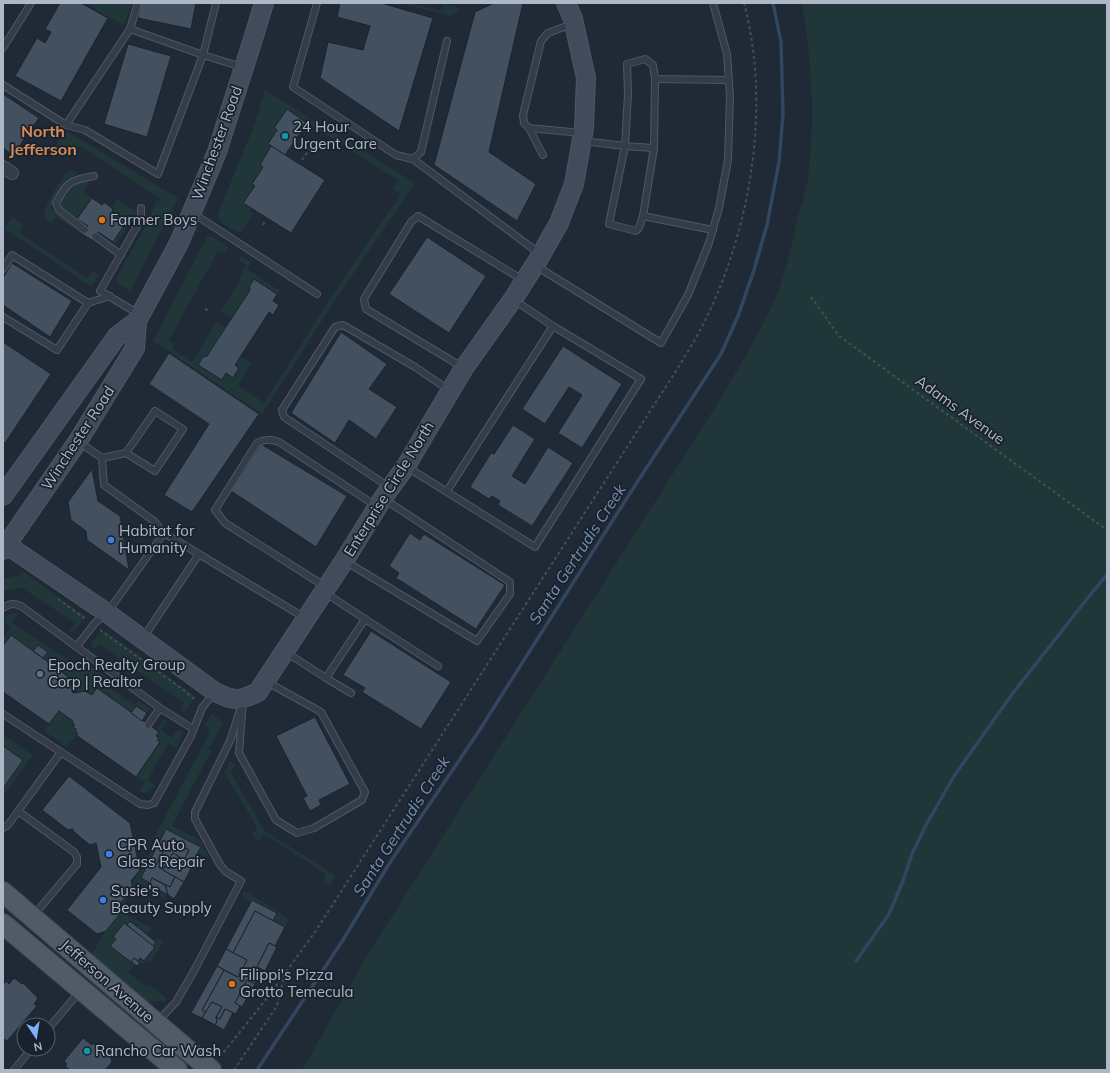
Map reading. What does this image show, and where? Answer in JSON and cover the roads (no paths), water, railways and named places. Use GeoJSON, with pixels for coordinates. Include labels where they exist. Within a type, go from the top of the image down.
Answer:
{"type":"FeatureCollection","features":[{"type":"Feature","properties":{"kind":"main road","name":"Jefferson Avenue"},"geometry":{"type":"LineString","coordinates":[[3,892],[211,1070]]}},
{"type":"Feature","properties":{"kind":"main road","name":"Jefferson Avenue"},"geometry":{"type":"LineString","coordinates":[[3,924],[177,1070]]}},
{"type":"Feature","properties":{"kind":"main road"},"geometry":{"type":"LineString","coordinates":[[28,946],[47,953],[75,971],[141,1025],[148,1027],[155,1023]]}},
{"type":"Feature","properties":{"kind":"main road"},"geometry":{"type":"LineString","coordinates":[[185,1070],[194,1070]]}},
{"type":"Feature","properties":{"kind":"street","name":"Winchester Road"},"geometry":{"type":"LineString","coordinates":[[5,547],[78,441],[135,348],[139,318],[179,243],[217,152],[264,3]]}},
{"type":"Feature","properties":{"kind":"street","name":"Enterprise Circle North"},"geometry":{"type":"LineString","coordinates":[[243,699],[258,692],[344,561],[383,498],[406,466],[464,368],[513,299],[559,223],[574,184],[582,137],[586,78],[570,10]]}},
{"type":"Feature","properties":{"kind":"street","name":"Winchester Road"},"geometry":{"type":"LineString","coordinates":[[3,496],[117,336],[139,318]]}},
{"type":"Feature","properties":{"kind":"street"},"geometry":{"type":"LineString","coordinates":[[5,547],[107,613],[215,692],[230,699],[243,699]]}},
{"type":"Feature","properties":{"kind":"lane"},"geometry":{"type":"LineString","coordinates":[[3,48],[31,3]]}},
{"type":"Feature","properties":{"kind":"lane"},"geometry":{"type":"LineString","coordinates":[[66,125],[130,29],[138,3]]}},
{"type":"Feature","properties":{"kind":"lane"},"geometry":{"type":"LineString","coordinates":[[3,85],[66,125],[85,130],[158,174],[203,55],[216,3]]}},
{"type":"Feature","properties":{"kind":"lane"},"geometry":{"type":"LineString","coordinates":[[317,3],[293,87],[396,155],[413,159],[538,260],[661,343],[688,295],[709,243],[719,208],[728,160],[730,96],[727,54],[713,3]]}},
{"type":"Feature","properties":{"kind":"lane"},"geometry":{"type":"LineString","coordinates":[[543,155],[529,128],[524,123],[523,115],[541,41],[570,10]]}},
{"type":"Feature","properties":{"kind":"lane"},"geometry":{"type":"LineString","coordinates":[[130,29],[244,68]]}},
{"type":"Feature","properties":{"kind":"lane"},"geometry":{"type":"LineString","coordinates":[[413,159],[421,152],[447,41]]}},
{"type":"Feature","properties":{"kind":"lane"},"geometry":{"type":"LineString","coordinates":[[645,59],[654,65],[654,148],[643,216],[639,228],[636,230],[609,224],[625,146],[628,94],[627,64],[645,59]]}},
{"type":"Feature","properties":{"kind":"lane"},"geometry":{"type":"LineString","coordinates":[[655,79],[729,80]]}},
{"type":"Feature","properties":{"kind":"lane"},"geometry":{"type":"LineString","coordinates":[[529,128],[625,146],[654,148]]}},
{"type":"Feature","properties":{"kind":"lane"},"geometry":{"type":"LineString","coordinates":[[85,230],[59,210],[56,203],[63,190],[69,183],[78,178],[94,176]]}},
{"type":"Feature","properties":{"kind":"lane"},"geometry":{"type":"LineString","coordinates":[[139,318],[110,296],[100,291],[141,219],[141,208]]}},
{"type":"Feature","properties":{"kind":"lane"},"geometry":{"type":"LineString","coordinates":[[192,214],[317,294]]}},
{"type":"Feature","properties":{"kind":"lane"},"geometry":{"type":"LineString","coordinates":[[464,368],[366,309],[364,298],[412,222],[418,216],[524,281]]}},
{"type":"Feature","properties":{"kind":"lane"},"geometry":{"type":"LineString","coordinates":[[643,216],[712,230]]}},
{"type":"Feature","properties":{"kind":"lane"},"geometry":{"type":"LineString","coordinates":[[95,236],[121,255]]}},
{"type":"Feature","properties":{"kind":"lane"},"geometry":{"type":"LineString","coordinates":[[3,269],[12,255],[88,303]]}},
{"type":"Feature","properties":{"kind":"lane"},"geometry":{"type":"LineString","coordinates":[[3,317],[56,350],[88,303],[110,296]]}},
{"type":"Feature","properties":{"kind":"lane"},"geometry":{"type":"LineString","coordinates":[[406,466],[535,547],[640,379],[553,326],[513,299]]}},
{"type":"Feature","properties":{"kind":"lane"},"geometry":{"type":"LineString","coordinates":[[383,498],[284,417],[282,410],[335,327],[343,325],[415,367],[451,391]]}},
{"type":"Feature","properties":{"kind":"lane"},"geometry":{"type":"LineString","coordinates":[[448,491],[553,326]]}},
{"type":"Feature","properties":{"kind":"lane"},"geometry":{"type":"LineString","coordinates":[[78,441],[102,458],[126,453],[154,411],[184,429],[155,472],[126,453]]}},
{"type":"Feature","properties":{"kind":"lane"},"geometry":{"type":"LineString","coordinates":[[344,561],[476,641],[510,594],[510,582],[383,498],[279,442],[271,439],[263,440],[257,443],[215,510],[225,523],[325,589],[365,619],[438,666]]}},
{"type":"Feature","properties":{"kind":"lane"},"geometry":{"type":"LineString","coordinates":[[102,458],[104,485],[154,521],[164,533],[306,618]]}},
{"type":"Feature","properties":{"kind":"lane"},"geometry":{"type":"LineString","coordinates":[[76,646],[94,625],[107,613],[164,533]]}},
{"type":"Feature","properties":{"kind":"lane"},"geometry":{"type":"LineString","coordinates":[[142,639],[199,554]]}},
{"type":"Feature","properties":{"kind":"lane"},"geometry":{"type":"LineString","coordinates":[[3,608],[7,605],[15,604],[21,606],[160,708],[193,729]]}},
{"type":"Feature","properties":{"kind":"lane"},"geometry":{"type":"LineString","coordinates":[[326,678],[365,619]]}},
{"type":"Feature","properties":{"kind":"lane"},"geometry":{"type":"LineString","coordinates":[[284,651],[351,693]]}},
{"type":"Feature","properties":{"kind":"lane"},"geometry":{"type":"LineString","coordinates":[[243,699],[239,753],[276,820],[297,833],[314,828],[362,800],[365,792],[321,712],[265,681]]}},
{"type":"Feature","properties":{"kind":"lane"},"geometry":{"type":"LineString","coordinates":[[3,714],[140,804],[148,805],[154,802],[191,736],[202,708],[215,692]]}},
{"type":"Feature","properties":{"kind":"lane"},"geometry":{"type":"LineString","coordinates":[[155,1023],[176,1002],[241,881],[225,871],[219,863],[195,819],[195,812],[230,741],[243,699]]}},
{"type":"Feature","properties":{"kind":"lane"},"geometry":{"type":"LineString","coordinates":[[148,725],[160,708]]}},
{"type":"Feature","properties":{"kind":"lane"},"geometry":{"type":"LineString","coordinates":[[3,828],[8,825],[61,752]]}},
{"type":"Feature","properties":{"kind":"lane"},"geometry":{"type":"LineString","coordinates":[[18,811],[74,852],[77,858],[77,864],[32,917]]}},
{"type":"Feature","properties":{"kind":"lane"},"geometry":{"type":"LineString","coordinates":[[56,1020],[81,990]]}},
{"type":"Feature","properties":{"kind":"lane"},"geometry":{"type":"LineString","coordinates":[[14,1070],[25,1057]]}},
{"type":"Feature","properties":{"kind":"waterway","name":"Santa Gertrudis Creek"},"geometry":{"type":"LineString","coordinates":[[257,1070],[343,940],[389,864],[477,734],[634,487],[721,354],[738,316],[754,270],[767,225],[779,162],[783,113],[781,42],[773,3]]}},
{"type":"Feature","properties":{"kind":"waterway"},"geometry":{"type":"LineString","coordinates":[[856,961],[889,914],[903,881],[912,854],[926,825],[954,776],[1013,693],[1107,575]]}},
{"type":"Feature","properties":{"kind":"place","name":"24 Hour Urgent Care"},"geometry":{"type":"Point","coordinates":[285,136]}},
{"type":"Feature","properties":{"kind":"place","name":"Farmer Boys"},"geometry":{"type":"Point","coordinates":[102,220]}},
{"type":"Feature","properties":{"kind":"place","name":"Habitat for Humanity"},"geometry":{"type":"Point","coordinates":[111,540]}},
{"type":"Feature","properties":{"kind":"place","name":"Epoch Realty Group Corp | Realtor"},"geometry":{"type":"Point","coordinates":[40,674]}},
{"type":"Feature","properties":{"kind":"place","name":"CPR Auto Glass Repair"},"geometry":{"type":"Point","coordinates":[109,854]}},
{"type":"Feature","properties":{"kind":"place","name":"Susie's Beauty Supply"},"geometry":{"type":"Point","coordinates":[103,900]}},
{"type":"Feature","properties":{"kind":"place","name":"Filippi's Pizza Grotto Temecula"},"geometry":{"type":"Point","coordinates":[232,984]}},
{"type":"Feature","properties":{"kind":"place","name":"Rancho Car Wash"},"geometry":{"type":"Point","coordinates":[87,1051]}},
{"type":"Feature","properties":{"kind":"district","name":"North Jefferson"},"geometry":{"type":"Point","coordinates":[43,140]}}]}
